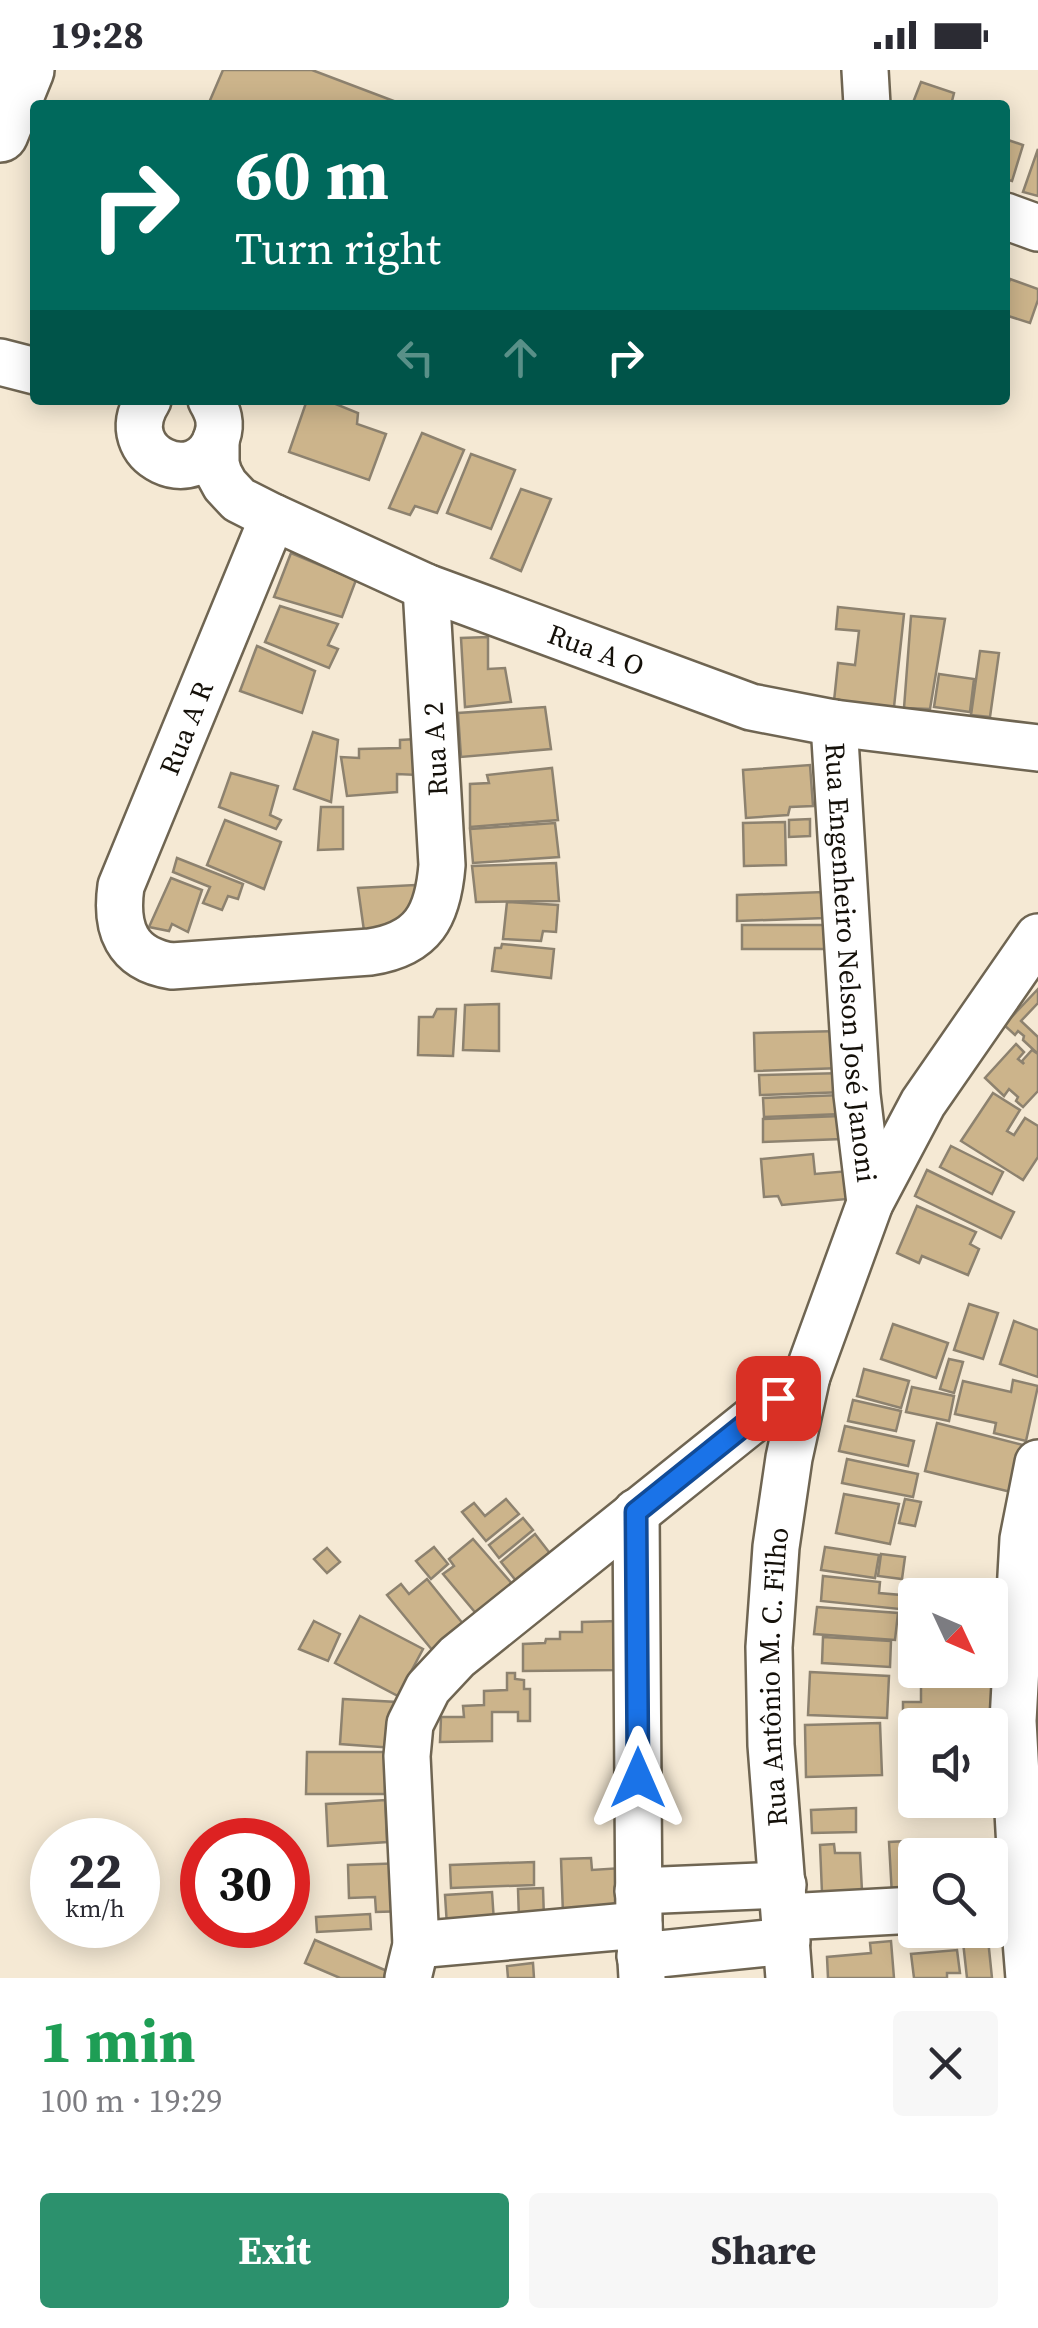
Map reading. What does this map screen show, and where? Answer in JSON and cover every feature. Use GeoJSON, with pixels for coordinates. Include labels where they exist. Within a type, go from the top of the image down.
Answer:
{"type":"FeatureCollection","features":[{"type":"Feature","properties":{"kind":"highway"},"geometry":{"type":"LineString","coordinates":[[0,134],[26,70]]}},
{"type":"Feature","properties":{"kind":"street"},"geometry":{"type":"LineString","coordinates":[[865,70],[867,100]]}},
{"type":"Feature","properties":{"kind":"street"},"geometry":{"type":"LineString","coordinates":[[1010,218],[1038,228]]}},
{"type":"Feature","properties":{"kind":"street"},"geometry":{"type":"LineString","coordinates":[[0,362],[30,370]]}},
{"type":"Feature","properties":{"kind":"street","name":"Rua A O"},"geometry":{"type":"LineString","coordinates":[[134,405],[140,436],[154,456],[426,586],[751,707],[834,723],[1038,748]]}},
{"type":"Feature","properties":{"kind":"street"},"geometry":{"type":"LineString","coordinates":[[176,465],[186,465],[204,456],[213,420]]}},
{"type":"Feature","properties":{"kind":"street"},"geometry":{"type":"LineString","coordinates":[[213,420],[219,474],[256,508]]}},
{"type":"Feature","properties":{"kind":"street","name":"Rua A R"},"geometry":{"type":"LineString","coordinates":[[256,508],[121,886],[120,925],[141,956],[156,964],[172,966],[388,949],[409,941],[433,911]]}},
{"type":"Feature","properties":{"kind":"street","name":"Rua A 2"},"geometry":{"type":"LineString","coordinates":[[426,586],[442,865],[433,911]]}},
{"type":"Feature","properties":{"kind":"street","name":"Rua Engenheiro Nelson José Janoni"},"geometry":{"type":"LineString","coordinates":[[834,723],[856,1095],[870,1203]]}},
{"type":"Feature","properties":{"kind":"street","name":"Rua Engenheiro Nelson José Janoni"},"geometry":{"type":"LineString","coordinates":[[806,1376],[870,1203],[924,1103],[1038,937]]}},
{"type":"Feature","properties":{"kind":"street"},"geometry":{"type":"LineString","coordinates":[[856,1095],[924,1103]]}},
{"type":"Feature","properties":{"kind":"street"},"geometry":{"type":"LineString","coordinates":[[806,1376],[457,1657],[428,1688],[410,1724],[406,1756],[411,1968],[640,1938],[786,1930],[898,1913]]}},
{"type":"Feature","properties":{"kind":"street","name":"Rua Antônio M. C. Filho"},"geometry":{"type":"LineString","coordinates":[[786,1930],[770,1745],[768,1646],[776,1547],[806,1376]]}},
{"type":"Feature","properties":{"kind":"street"},"geometry":{"type":"LineString","coordinates":[[1029,1978],[1017,1904],[1012,1722],[1023,1539],[1038,1463]]}},
{"type":"Feature","properties":{"kind":"street"},"geometry":{"type":"LineString","coordinates":[[636,1512],[640,1938]]}},
{"type":"Feature","properties":{"kind":"street"},"geometry":{"type":"LineString","coordinates":[[640,1938],[786,1930]]}},
{"type":"Feature","properties":{"kind":"building"},"geometry":{"type":"Polygon","coordinates":[[[223,70],[312,70],[391,100],[210,100],[223,70]]]}},
{"type":"Feature","properties":{"kind":"building"},"geometry":{"type":"Polygon","coordinates":[[[921,82],[954,93],[952,100],[914,100],[921,82]]]}},
{"type":"Feature","properties":{"kind":"building"},"geometry":{"type":"Polygon","coordinates":[[[1010,141],[1023,145],[1010,180],[1010,141]]]}},
{"type":"Feature","properties":{"kind":"building"},"geometry":{"type":"Polygon","coordinates":[[[1038,149],[1038,196],[1023,192],[1038,149]]]}},
{"type":"Feature","properties":{"kind":"building"},"geometry":{"type":"Polygon","coordinates":[[[1010,279],[1038,289],[1030,323],[1010,317],[1010,279]]]}},
{"type":"Feature","properties":{"kind":"building"},"geometry":{"type":"Polygon","coordinates":[[[305,405],[338,405],[358,413],[357,424],[386,434],[369,480],[289,452],[305,405]]]}},
{"type":"Feature","properties":{"kind":"building"},"geometry":{"type":"Polygon","coordinates":[[[422,433],[464,450],[437,513],[415,506],[410,515],[389,508],[422,433]]]}},
{"type":"Feature","properties":{"kind":"building"},"geometry":{"type":"Polygon","coordinates":[[[471,454],[515,470],[491,529],[447,513],[471,454]]]}},
{"type":"Feature","properties":{"kind":"building"},"geometry":{"type":"Polygon","coordinates":[[[521,489],[551,499],[521,571],[491,558],[521,489]]]}},
{"type":"Feature","properties":{"kind":"building"},"geometry":{"type":"Polygon","coordinates":[[[291,553],[356,580],[342,617],[274,597],[291,553]]]}},
{"type":"Feature","properties":{"kind":"building"},"geometry":{"type":"Polygon","coordinates":[[[280,606],[338,624],[328,645],[338,649],[329,668],[265,642],[280,606]]]}},
{"type":"Feature","properties":{"kind":"building"},"geometry":{"type":"Polygon","coordinates":[[[838,607],[904,614],[894,707],[834,701],[838,663],[855,665],[859,631],[836,629],[838,607]]]}},
{"type":"Feature","properties":{"kind":"building"},"geometry":{"type":"Polygon","coordinates":[[[911,616],[945,619],[930,709],[904,708],[911,616]]]}},
{"type":"Feature","properties":{"kind":"building"},"geometry":{"type":"Polygon","coordinates":[[[488,637],[488,669],[505,668],[511,702],[465,707],[461,638],[488,637]]]}},
{"type":"Feature","properties":{"kind":"building"},"geometry":{"type":"Polygon","coordinates":[[[257,646],[315,671],[302,713],[240,691],[257,646]]]}},
{"type":"Feature","properties":{"kind":"building"},"geometry":{"type":"Polygon","coordinates":[[[980,651],[999,653],[990,717],[971,715],[980,651]]]}},
{"type":"Feature","properties":{"kind":"building"},"geometry":{"type":"Polygon","coordinates":[[[939,674],[974,679],[970,712],[934,707],[939,674]]]}},
{"type":"Feature","properties":{"kind":"building"},"geometry":{"type":"Polygon","coordinates":[[[545,707],[551,749],[461,757],[458,713],[545,707]]]}},
{"type":"Feature","properties":{"kind":"building"},"geometry":{"type":"Polygon","coordinates":[[[313,732],[338,740],[331,802],[294,789],[313,732]]]}},
{"type":"Feature","properties":{"kind":"building"},"geometry":{"type":"Polygon","coordinates":[[[416,739],[418,775],[397,774],[397,792],[347,796],[341,757],[359,758],[359,749],[400,748],[400,740],[416,739]]]}},
{"type":"Feature","properties":{"kind":"building"},"geometry":{"type":"Polygon","coordinates":[[[810,765],[813,806],[790,807],[788,815],[746,818],[743,770],[810,765]]]}},
{"type":"Feature","properties":{"kind":"building"},"geometry":{"type":"Polygon","coordinates":[[[552,768],[558,820],[470,827],[470,784],[489,783],[487,775],[552,768]]]}},
{"type":"Feature","properties":{"kind":"building"},"geometry":{"type":"Polygon","coordinates":[[[231,773],[278,786],[270,815],[281,820],[276,829],[219,807],[231,773]]]}},
{"type":"Feature","properties":{"kind":"building"},"geometry":{"type":"Polygon","coordinates":[[[321,807],[343,807],[343,849],[318,850],[321,807]]]}},
{"type":"Feature","properties":{"kind":"building"},"geometry":{"type":"Polygon","coordinates":[[[810,819],[810,836],[789,837],[789,820],[810,819]]]}},
{"type":"Feature","properties":{"kind":"building"},"geometry":{"type":"Polygon","coordinates":[[[225,820],[281,842],[264,889],[207,865],[225,820]]]}},
{"type":"Feature","properties":{"kind":"building"},"geometry":{"type":"Polygon","coordinates":[[[785,822],[786,865],[744,866],[743,823],[785,822]]]}},
{"type":"Feature","properties":{"kind":"building"},"geometry":{"type":"Polygon","coordinates":[[[555,823],[559,857],[473,863],[470,829],[555,823]]]}},
{"type":"Feature","properties":{"kind":"building"},"geometry":{"type":"Polygon","coordinates":[[[177,858],[243,884],[238,899],[228,896],[222,910],[203,903],[210,887],[173,872],[177,858]]]}},
{"type":"Feature","properties":{"kind":"building"},"geometry":{"type":"Polygon","coordinates":[[[556,863],[559,901],[476,902],[472,866],[556,863]]]}},
{"type":"Feature","properties":{"kind":"building"},"geometry":{"type":"Polygon","coordinates":[[[171,878],[202,890],[188,932],[172,924],[169,931],[149,927],[171,878]]]}},
{"type":"Feature","properties":{"kind":"building"},"geometry":{"type":"Polygon","coordinates":[[[415,885],[419,929],[365,938],[358,888],[415,885]]]}},
{"type":"Feature","properties":{"kind":"building"},"geometry":{"type":"Polygon","coordinates":[[[824,892],[825,918],[737,921],[737,895],[824,892]]]}},
{"type":"Feature","properties":{"kind":"building"},"geometry":{"type":"Polygon","coordinates":[[[507,902],[558,905],[556,932],[543,931],[541,941],[503,939],[507,902]]]}},
{"type":"Feature","properties":{"kind":"building"},"geometry":{"type":"Polygon","coordinates":[[[742,925],[827,925],[827,949],[742,949],[742,925]]]}},
{"type":"Feature","properties":{"kind":"building"},"geometry":{"type":"Polygon","coordinates":[[[502,944],[554,949],[551,978],[492,971],[495,948],[502,944]]]}},
{"type":"Feature","properties":{"kind":"building"},"geometry":{"type":"Polygon","coordinates":[[[1038,989],[1038,1003],[1021,1021],[1038,1037],[1038,1054],[1023,1040],[1024,1036],[1018,1031],[1015,1035],[1004,1025],[1038,989]]]}},
{"type":"Feature","properties":{"kind":"building"},"geometry":{"type":"Polygon","coordinates":[[[499,1004],[499,1051],[463,1050],[465,1005],[499,1004]]]}},
{"type":"Feature","properties":{"kind":"building"},"geometry":{"type":"Polygon","coordinates":[[[437,1009],[456,1009],[453,1056],[418,1055],[419,1017],[433,1017],[437,1009]]]}},
{"type":"Feature","properties":{"kind":"building"},"geometry":{"type":"Polygon","coordinates":[[[841,1031],[842,1068],[755,1071],[754,1033],[841,1031]]]}},
{"type":"Feature","properties":{"kind":"building"},"geometry":{"type":"Polygon","coordinates":[[[1016,1044],[1024,1052],[1018,1059],[1024,1064],[1022,1061],[1032,1050],[1038,1054],[1038,1091],[1023,1107],[1009,1089],[1004,1096],[985,1078],[1016,1044]]]}},
{"type":"Feature","properties":{"kind":"building"},"geometry":{"type":"Polygon","coordinates":[[[845,1073],[845,1092],[760,1095],[759,1075],[845,1073]]]}},
{"type":"Feature","properties":{"kind":"building"},"geometry":{"type":"Polygon","coordinates":[[[993,1093],[1020,1110],[1007,1131],[1014,1135],[1025,1118],[1038,1126],[1038,1157],[1023,1180],[961,1141],[993,1093]]]}},
{"type":"Feature","properties":{"kind":"building"},"geometry":{"type":"Polygon","coordinates":[[[842,1095],[842,1114],[764,1117],[763,1098],[842,1095]]]}},
{"type":"Feature","properties":{"kind":"building"},"geometry":{"type":"Polygon","coordinates":[[[841,1116],[842,1139],[763,1142],[763,1119],[841,1116]]]}},
{"type":"Feature","properties":{"kind":"building"},"geometry":{"type":"Polygon","coordinates":[[[951,1146],[1003,1172],[992,1194],[940,1167],[951,1146]]]}},
{"type":"Feature","properties":{"kind":"building"},"geometry":{"type":"Polygon","coordinates":[[[813,1154],[815,1174],[849,1171],[858,1198],[782,1205],[778,1196],[764,1197],[761,1159],[813,1154]]]}},
{"type":"Feature","properties":{"kind":"building"},"geometry":{"type":"Polygon","coordinates":[[[927,1170],[1014,1212],[1001,1238],[915,1196],[927,1170]]]}},
{"type":"Feature","properties":{"kind":"building"},"geometry":{"type":"Polygon","coordinates":[[[917,1206],[976,1232],[970,1244],[979,1249],[968,1275],[922,1256],[919,1263],[897,1253],[917,1206]]]}},
{"type":"Feature","properties":{"kind":"building"},"geometry":{"type":"Polygon","coordinates":[[[969,1304],[998,1313],[983,1359],[954,1350],[969,1304]]]}},
{"type":"Feature","properties":{"kind":"building"},"geometry":{"type":"Polygon","coordinates":[[[1014,1321],[1038,1330],[1038,1377],[1000,1364],[1014,1321]]]}},
{"type":"Feature","properties":{"kind":"building"},"geometry":{"type":"Polygon","coordinates":[[[893,1324],[948,1343],[936,1378],[881,1359],[893,1324]]]}},
{"type":"Feature","properties":{"kind":"building"},"geometry":{"type":"Polygon","coordinates":[[[949,1359],[963,1362],[954,1393],[940,1389],[949,1359]]]}},
{"type":"Feature","properties":{"kind":"building"},"geometry":{"type":"Polygon","coordinates":[[[864,1369],[909,1381],[901,1408],[857,1396],[864,1369]]]}},
{"type":"Feature","properties":{"kind":"building"},"geometry":{"type":"Polygon","coordinates":[[[1013,1380],[1038,1386],[1026,1441],[994,1433],[996,1423],[955,1414],[963,1381],[1011,1392],[1013,1380]]]}},
{"type":"Feature","properties":{"kind":"building"},"geometry":{"type":"Polygon","coordinates":[[[912,1387],[954,1396],[949,1421],[906,1412],[912,1387]]]}},
{"type":"Feature","properties":{"kind":"building"},"geometry":{"type":"Polygon","coordinates":[[[853,1400],[901,1411],[896,1431],[848,1421],[853,1400]]]}},
{"type":"Feature","properties":{"kind":"building"},"geometry":{"type":"Polygon","coordinates":[[[937,1423],[1027,1446],[1015,1493],[925,1471],[937,1423]]]}},
{"type":"Feature","properties":{"kind":"building"},"geometry":{"type":"Polygon","coordinates":[[[845,1426],[914,1441],[908,1466],[839,1451],[845,1426]]]}},
{"type":"Feature","properties":{"kind":"building"},"geometry":{"type":"Polygon","coordinates":[[[847,1459],[918,1474],[913,1497],[842,1483],[847,1459]]]}},
{"type":"Feature","properties":{"kind":"building"},"geometry":{"type":"Polygon","coordinates":[[[844,1494],[899,1504],[890,1544],[836,1533],[844,1494]]]}},
{"type":"Feature","properties":{"kind":"building"},"geometry":{"type":"Polygon","coordinates":[[[506,1499],[519,1514],[486,1541],[462,1512],[474,1503],[485,1516],[506,1499]]]}},
{"type":"Feature","properties":{"kind":"building"},"geometry":{"type":"Polygon","coordinates":[[[905,1499],[921,1502],[915,1526],[899,1523],[905,1499]]]}},
{"type":"Feature","properties":{"kind":"building"},"geometry":{"type":"Polygon","coordinates":[[[523,1518],[533,1530],[499,1558],[489,1545],[523,1518]]]}},
{"type":"Feature","properties":{"kind":"building"},"geometry":{"type":"Polygon","coordinates":[[[535,1534],[552,1556],[517,1582],[501,1562],[535,1534]]]}},
{"type":"Feature","properties":{"kind":"building"},"geometry":{"type":"Polygon","coordinates":[[[473,1539],[514,1586],[479,1617],[443,1574],[454,1566],[449,1559],[473,1539]]]}},
{"type":"Feature","properties":{"kind":"building"},"geometry":{"type":"Polygon","coordinates":[[[434,1547],[448,1564],[431,1579],[416,1561],[434,1547]]]}},
{"type":"Feature","properties":{"kind":"building"},"geometry":{"type":"Polygon","coordinates":[[[825,1547],[879,1555],[875,1578],[821,1570],[825,1547]]]}},
{"type":"Feature","properties":{"kind":"building"},"geometry":{"type":"Polygon","coordinates":[[[327,1548],[340,1562],[327,1573],[314,1559],[327,1548]]]}},
{"type":"Feature","properties":{"kind":"building"},"geometry":{"type":"Polygon","coordinates":[[[881,1554],[905,1557],[902,1578],[878,1576],[881,1554]]]}},
{"type":"Feature","properties":{"kind":"building"},"geometry":{"type":"Polygon","coordinates":[[[823,1576],[880,1582],[879,1593],[898,1595],[898,1609],[821,1601],[823,1576]]]}},
{"type":"Feature","properties":{"kind":"building"},"geometry":{"type":"Polygon","coordinates":[[[427,1579],[464,1625],[433,1651],[387,1595],[401,1584],[409,1594],[427,1579]]]}},
{"type":"Feature","properties":{"kind":"building"},"geometry":{"type":"Polygon","coordinates":[[[817,1607],[898,1613],[895,1640],[814,1634],[817,1607]]]}},
{"type":"Feature","properties":{"kind":"building"},"geometry":{"type":"Polygon","coordinates":[[[360,1616],[423,1649],[398,1696],[335,1663],[360,1616]]]}},
{"type":"Feature","properties":{"kind":"building"},"geometry":{"type":"Polygon","coordinates":[[[314,1621],[340,1634],[328,1661],[299,1649],[314,1621]]]}},
{"type":"Feature","properties":{"kind":"building"},"geometry":{"type":"Polygon","coordinates":[[[619,1621],[620,1670],[523,1671],[523,1644],[560,1639],[560,1632],[582,1632],[582,1622],[619,1621]]]}},
{"type":"Feature","properties":{"kind":"building"},"geometry":{"type":"Polygon","coordinates":[[[823,1637],[891,1641],[890,1667],[822,1663],[823,1637]]]}},
{"type":"Feature","properties":{"kind":"building"},"geometry":{"type":"Polygon","coordinates":[[[810,1672],[889,1676],[887,1718],[808,1715],[810,1672]]]}},
{"type":"Feature","properties":{"kind":"building"},"geometry":{"type":"Polygon","coordinates":[[[507,1673],[515,1673],[515,1679],[524,1680],[524,1689],[530,1689],[530,1721],[518,1721],[518,1712],[492,1712],[492,1741],[440,1742],[441,1717],[464,1717],[463,1706],[484,1705],[484,1691],[507,1690],[507,1673]]]}},
{"type":"Feature","properties":{"kind":"building"},"geometry":{"type":"Polygon","coordinates":[[[921,1688],[995,1688],[995,1708],[903,1708],[903,1702],[921,1702],[921,1688]]]}},
{"type":"Feature","properties":{"kind":"building"},"geometry":{"type":"Polygon","coordinates":[[[343,1699],[397,1702],[394,1748],[340,1744],[343,1699]]]}},
{"type":"Feature","properties":{"kind":"building"},"geometry":{"type":"Polygon","coordinates":[[[880,1723],[882,1775],[806,1777],[805,1725],[880,1723]]]}},
{"type":"Feature","properties":{"kind":"building"},"geometry":{"type":"Polygon","coordinates":[[[307,1752],[385,1752],[385,1794],[306,1794],[307,1752]]]}},
{"type":"Feature","properties":{"kind":"building"},"geometry":{"type":"Polygon","coordinates":[[[385,1800],[387,1842],[328,1846],[326,1804],[385,1800]]]}},
{"type":"Feature","properties":{"kind":"building"},"geometry":{"type":"Polygon","coordinates":[[[856,1808],[856,1832],[812,1833],[811,1810],[856,1808]]]}},
{"type":"Feature","properties":{"kind":"building"},"geometry":{"type":"Polygon","coordinates":[[[889,1842],[898,1842],[898,1896],[892,1896],[889,1842]]]}},
{"type":"Feature","properties":{"kind":"building"},"geometry":{"type":"Polygon","coordinates":[[[834,1844],[835,1853],[860,1853],[862,1891],[822,1893],[820,1845],[834,1844]]]}},
{"type":"Feature","properties":{"kind":"building"},"geometry":{"type":"Polygon","coordinates":[[[591,1858],[592,1870],[622,1868],[623,1912],[563,1914],[561,1859],[591,1858]]]}},
{"type":"Feature","properties":{"kind":"building"},"geometry":{"type":"Polygon","coordinates":[[[534,1862],[534,1885],[451,1888],[450,1865],[534,1862]]]}},
{"type":"Feature","properties":{"kind":"building"},"geometry":{"type":"Polygon","coordinates":[[[407,1863],[408,1911],[376,1912],[375,1897],[349,1898],[348,1865],[407,1863]]]}},
{"type":"Feature","properties":{"kind":"building"},"geometry":{"type":"Polygon","coordinates":[[[543,1888],[544,1919],[519,1920],[518,1889],[543,1888]]]}},
{"type":"Feature","properties":{"kind":"building"},"geometry":{"type":"Polygon","coordinates":[[[492,1892],[494,1922],[447,1926],[445,1895],[492,1892]]]}},
{"type":"Feature","properties":{"kind":"building"},"geometry":{"type":"Polygon","coordinates":[[[370,1914],[371,1929],[317,1932],[316,1917],[370,1914]]]}},
{"type":"Feature","properties":{"kind":"building"},"geometry":{"type":"Polygon","coordinates":[[[315,1940],[387,1971],[384,1978],[340,1978],[305,1963],[315,1940]]]}},
{"type":"Feature","properties":{"kind":"building"},"geometry":{"type":"Polygon","coordinates":[[[891,1941],[894,1978],[828,1978],[827,1957],[871,1953],[870,1943],[891,1941]]]}},
{"type":"Feature","properties":{"kind":"building"},"geometry":{"type":"Polygon","coordinates":[[[964,1948],[989,1948],[992,1978],[967,1978],[964,1948]]]}},
{"type":"Feature","properties":{"kind":"building"},"geometry":{"type":"Polygon","coordinates":[[[957,1950],[960,1973],[947,1973],[947,1978],[914,1978],[911,1954],[957,1950]]]}},
{"type":"Feature","properties":{"kind":"building"},"geometry":{"type":"Polygon","coordinates":[[[533,1963],[534,1978],[508,1978],[507,1966],[533,1963]]]}},
{"type":"Feature","properties":{"kind":"route"},"geometry":{"type":"LineString","coordinates":[[638,1778],[636,1512],[778,1398]]}}]}
